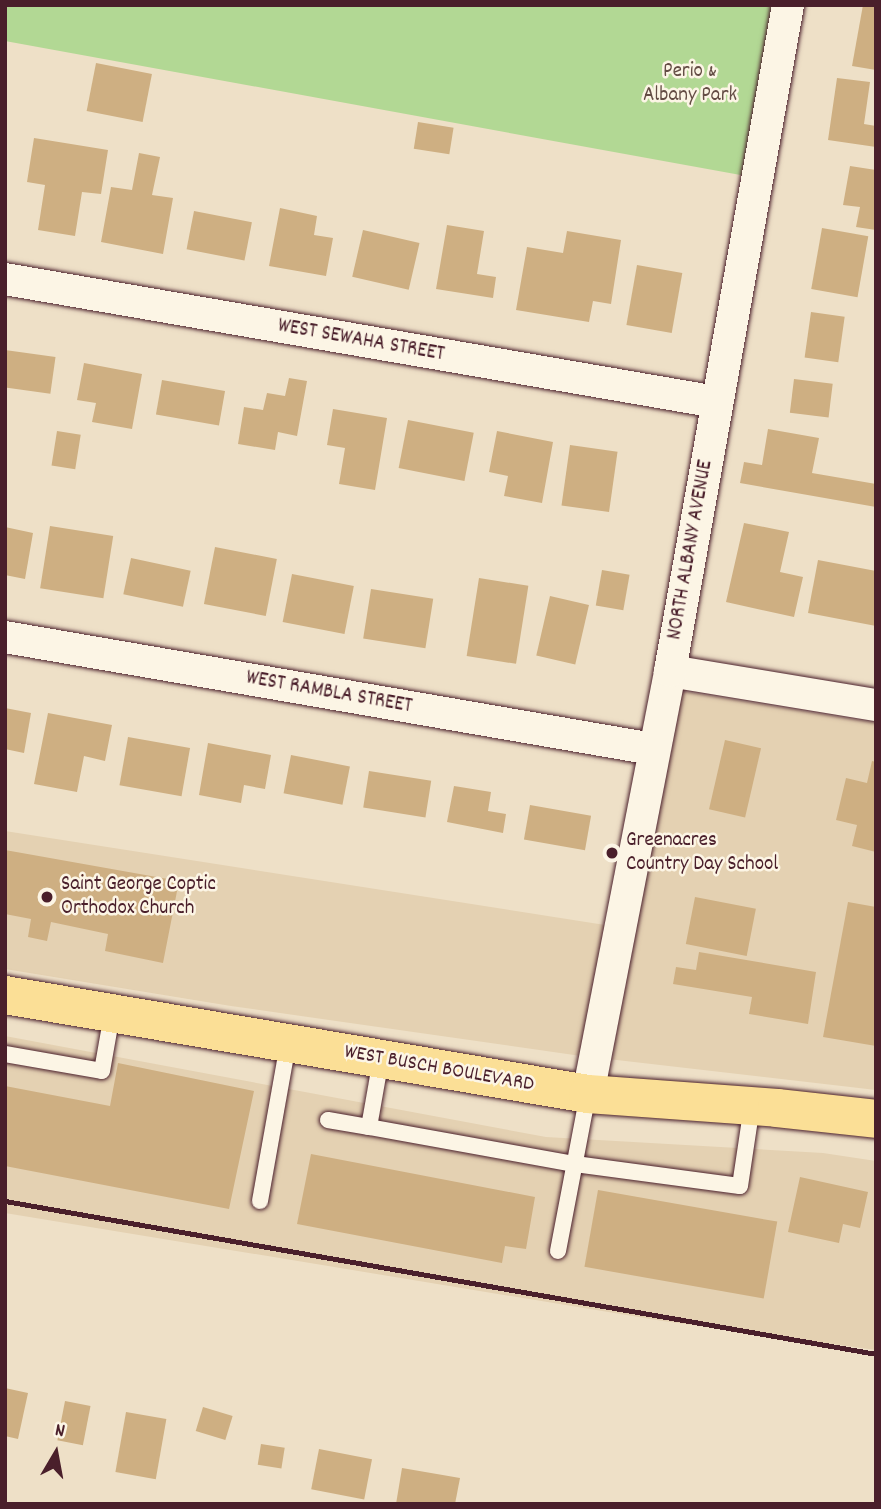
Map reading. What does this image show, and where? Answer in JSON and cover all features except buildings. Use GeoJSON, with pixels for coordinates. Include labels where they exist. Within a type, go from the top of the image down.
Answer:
{"type":"FeatureCollection","features":[{"type":"Feature","properties":{"kind":"main road","name":"WEST BUSCH BOULEVARD"},"geometry":{"type":"LineString","coordinates":[[5,995],[588,1094],[752,1106],[876,1119]]}},
{"type":"Feature","properties":{"kind":"street","name":"NORTH ALBANY AVENUE"},"geometry":{"type":"LineString","coordinates":[[588,1094],[670,671],[788,5]]}},
{"type":"Feature","properties":{"kind":"street","name":"WEST SEWAHA STREET"},"geometry":{"type":"LineString","coordinates":[[5,279],[716,402]]}},
{"type":"Feature","properties":{"kind":"street","name":"WEST RAMBLA STREET"},"geometry":{"type":"LineString","coordinates":[[5,637],[653,749]]}},
{"type":"Feature","properties":{"kind":"street"},"geometry":{"type":"LineString","coordinates":[[670,671],[876,705]]}},
{"type":"Feature","properties":{"kind":"lane"},"geometry":{"type":"LineString","coordinates":[[5,1054],[102,1071],[112,1014]]}},
{"type":"Feature","properties":{"kind":"lane"},"geometry":{"type":"LineString","coordinates":[[260,1201],[288,1044]]}},
{"type":"Feature","properties":{"kind":"lane"},"geometry":{"type":"LineString","coordinates":[[369,1127],[381,1059]]}},
{"type":"Feature","properties":{"kind":"lane"},"geometry":{"type":"LineString","coordinates":[[558,1251],[588,1094]]}},
{"type":"Feature","properties":{"kind":"lane"},"geometry":{"type":"LineString","coordinates":[[328,1120],[575,1164],[740,1186],[752,1106]]}},
{"type":"Feature","properties":{"kind":"shaded area"},"geometry":{"type":"Polygon","coordinates":[[[680,691],[876,723],[876,1090],[608,1059],[680,691]]]}},
{"type":"Feature","properties":{"kind":"shaded area"},"geometry":{"type":"Polygon","coordinates":[[[5,831],[605,925],[581,1056],[231,1006],[5,969],[5,831]]]}},
{"type":"Feature","properties":{"kind":"shaded area"},"geometry":{"type":"Polygon","coordinates":[[[5,1036],[546,1137],[823,1153],[876,1161],[876,1350],[663,1321],[5,1213],[5,1036]]]}},
{"type":"Feature","properties":{"kind":"green space","name":"Perio & Albany Park"},"geometry":{"type":"Polygon","coordinates":[[[5,5],[788,5],[757,178],[5,41],[5,5]]]}},
{"type":"Feature","properties":{"kind":"railway"},"geometry":{"type":"LineString","coordinates":[[5,1201],[876,1354]]}},
{"type":"Feature","properties":{"kind":"place","name":"Greenacres Country Day School"},"geometry":{"type":"Point","coordinates":[612,853]}},
{"type":"Feature","properties":{"kind":"place","name":"Saint George Coptic Orthodox Church"},"geometry":{"type":"Point","coordinates":[47,897]}}]}
